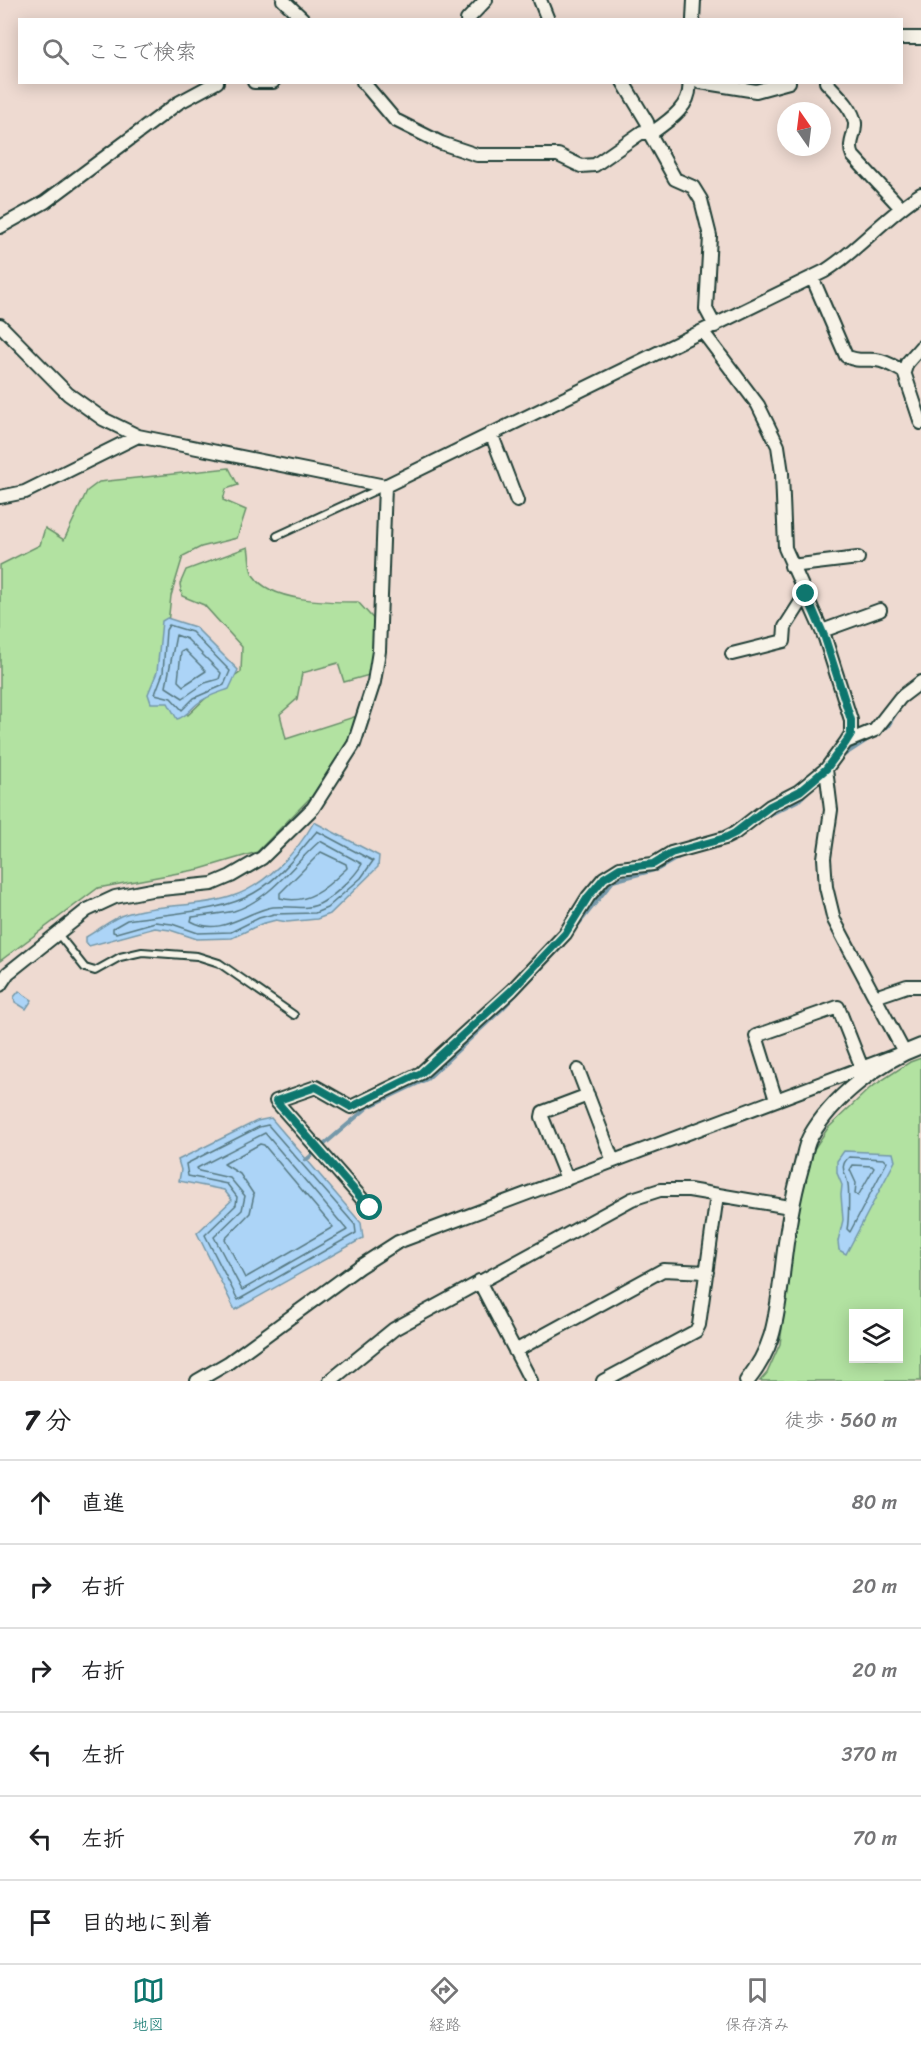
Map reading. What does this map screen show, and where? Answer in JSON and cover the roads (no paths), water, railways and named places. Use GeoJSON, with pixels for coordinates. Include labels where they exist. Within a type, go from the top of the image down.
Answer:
{"type":"FeatureCollection","features":[{"type":"Feature","properties":{"kind":"street"},"geometry":{"type":"LineString","coordinates":[[283,0],[302,18]]}},
{"type":"Feature","properties":{"kind":"street"},"geometry":{"type":"LineString","coordinates":[[469,18],[486,0]]}},
{"type":"Feature","properties":{"kind":"street"},"geometry":{"type":"LineString","coordinates":[[540,0],[547,18]]}},
{"type":"Feature","properties":{"kind":"street"},"geometry":{"type":"LineString","coordinates":[[693,18],[694,0]]}},
{"type":"Feature","properties":{"kind":"street"},"geometry":{"type":"LineString","coordinates":[[903,38],[921,38]]}},
{"type":"Feature","properties":{"kind":"street"},"geometry":{"type":"LineString","coordinates":[[0,227],[45,202],[178,103],[213,84]]}},
{"type":"Feature","properties":{"kind":"street"},"geometry":{"type":"LineString","coordinates":[[365,84],[395,120],[441,143],[477,155],[558,154],[581,166],[595,165],[642,132],[650,134],[668,122],[684,105],[690,90],[688,84]]}},
{"type":"Feature","properties":{"kind":"street"},"geometry":{"type":"LineString","coordinates":[[370,1208],[276,1101],[316,1087],[351,1107],[421,1073],[512,990],[565,934],[588,897],[604,878],[620,868],[653,864],[671,853],[725,838],[770,806],[800,791],[826,769],[851,734],[851,720],[822,631],[791,566],[785,548],[782,473],[778,446],[758,405],[709,329],[706,309],[710,236],[701,200],[693,187],[675,179],[650,134],[647,122],[624,84]]}},
{"type":"Feature","properties":{"kind":"street"},"geometry":{"type":"LineString","coordinates":[[712,84],[756,91],[782,84]]}},
{"type":"Feature","properties":{"kind":"street"},"geometry":{"type":"LineString","coordinates":[[828,84],[855,123],[850,149],[853,156],[901,208]]}},
{"type":"Feature","properties":{"kind":"street"},"geometry":{"type":"LineString","coordinates":[[0,325],[68,394],[103,419],[138,436],[385,486],[812,278],[842,260],[901,208],[921,194]]}},
{"type":"Feature","properties":{"kind":"street"},"geometry":{"type":"LineString","coordinates":[[812,278],[846,356],[853,360],[882,362],[904,372]]}},
{"type":"Feature","properties":{"kind":"street"},"geometry":{"type":"LineString","coordinates":[[921,347],[907,363],[904,372],[921,423]]}},
{"type":"Feature","properties":{"kind":"street"},"geometry":{"type":"LineString","coordinates":[[491,433],[517,501]]}},
{"type":"Feature","properties":{"kind":"street"},"geometry":{"type":"LineString","coordinates":[[0,497],[25,492],[138,436]]}},
{"type":"Feature","properties":{"kind":"street"},"geometry":{"type":"LineString","coordinates":[[0,985],[8,973],[87,909],[115,897],[151,890],[212,884],[231,876],[262,858],[313,808],[354,744],[374,682],[379,651],[385,486]]}},
{"type":"Feature","properties":{"kind":"street"},"geometry":{"type":"LineString","coordinates":[[791,566],[858,558]]}},
{"type":"Feature","properties":{"kind":"street"},"geometry":{"type":"LineString","coordinates":[[732,654],[784,642],[785,627],[806,594]]}},
{"type":"Feature","properties":{"kind":"street"},"geometry":{"type":"LineString","coordinates":[[822,631],[880,610]]}},
{"type":"Feature","properties":{"kind":"street"},"geometry":{"type":"LineString","coordinates":[[846,742],[875,730],[900,698],[921,682]]}},
{"type":"Feature","properties":{"kind":"street"},"geometry":{"type":"LineString","coordinates":[[826,769],[831,810],[824,858],[826,887],[834,920],[904,1052]]}},
{"type":"Feature","properties":{"kind":"street"},"geometry":{"type":"LineString","coordinates":[[875,997],[907,986],[921,986]]}},
{"type":"Feature","properties":{"kind":"street"},"geometry":{"type":"LineString","coordinates":[[776,1100],[756,1036],[838,1007],[862,1068]]}},
{"type":"Feature","properties":{"kind":"street"},"geometry":{"type":"LineString","coordinates":[[197,1381],[228,1363],[359,1267],[398,1242],[921,1046]]}},
{"type":"Feature","properties":{"kind":"street"},"geometry":{"type":"LineString","coordinates":[[747,1381],[762,1363],[774,1334],[790,1207],[809,1139],[823,1118],[865,1078],[904,1052]]}},
{"type":"Feature","properties":{"kind":"street"},"geometry":{"type":"LineString","coordinates":[[578,1070],[613,1161]]}},
{"type":"Feature","properties":{"kind":"street"},"geometry":{"type":"LineString","coordinates":[[567,1179],[542,1117],[543,1112],[588,1095]]}},
{"type":"Feature","properties":{"kind":"street"},"geometry":{"type":"LineString","coordinates":[[330,1381],[394,1329],[632,1198],[660,1190],[689,1190],[790,1207]]}},
{"type":"Feature","properties":{"kind":"street"},"geometry":{"type":"LineString","coordinates":[[603,1381],[696,1331],[707,1272],[717,1195]]}},
{"type":"Feature","properties":{"kind":"street"},"geometry":{"type":"LineString","coordinates":[[515,1351],[663,1270],[707,1272]]}},
{"type":"Feature","properties":{"kind":"street"},"geometry":{"type":"LineString","coordinates":[[479,1281],[531,1381]]}},
{"type":"Feature","properties":{"kind":"lane"},"geometry":{"type":"LineString","coordinates":[[277,536],[385,486]]}},
{"type":"Feature","properties":{"kind":"lane"},"geometry":{"type":"LineString","coordinates":[[58,934],[85,968],[95,971],[120,957],[142,952],[197,956],[219,963],[294,1015]]}},
{"type":"Feature","properties":{"kind":"water"},"geometry":{"type":"Polygon","coordinates":[[[167,618],[195,627],[238,670],[229,689],[204,699],[177,719],[168,703],[151,703],[148,694],[157,672],[162,621],[167,618]]]}},
{"type":"Feature","properties":{"kind":"water"},"geometry":{"type":"Polygon","coordinates":[[[314,822],[379,856],[378,867],[330,914],[317,919],[287,922],[276,920],[261,924],[232,938],[197,939],[170,930],[155,928],[89,946],[86,942],[86,937],[126,914],[152,908],[204,903],[243,892],[279,867],[299,845],[314,822]]]}},
{"type":"Feature","properties":{"kind":"water"},"geometry":{"type":"Polygon","coordinates":[[[19,991],[32,1000],[26,1009],[15,1002],[14,997],[19,991]]]}},
{"type":"Feature","properties":{"kind":"water"},"geometry":{"type":"Polygon","coordinates":[[[271,1118],[361,1223],[363,1238],[235,1310],[197,1233],[232,1200],[224,1190],[179,1181],[181,1170],[178,1160],[257,1121],[271,1118]]]}},
{"type":"Feature","properties":{"kind":"water"},"geometry":{"type":"Polygon","coordinates":[[[844,1151],[893,1153],[895,1161],[846,1254],[839,1250],[838,1241],[843,1220],[842,1185],[837,1173],[837,1161],[844,1151]]]}},
{"type":"Feature","properties":{"kind":"waterway"},"geometry":{"type":"LineString","coordinates":[[841,757],[888,726],[897,711]]}},
{"type":"Feature","properties":{"kind":"waterway"},"geometry":{"type":"LineString","coordinates":[[765,817],[799,800],[807,792]]}},
{"type":"Feature","properties":{"kind":"waterway"},"geometry":{"type":"LineString","coordinates":[[573,931],[613,881],[658,869],[683,855]]}},
{"type":"Feature","properties":{"kind":"waterway"},"geometry":{"type":"LineString","coordinates":[[306,1160],[368,1107],[427,1079],[502,1009],[563,945]]}}]}
